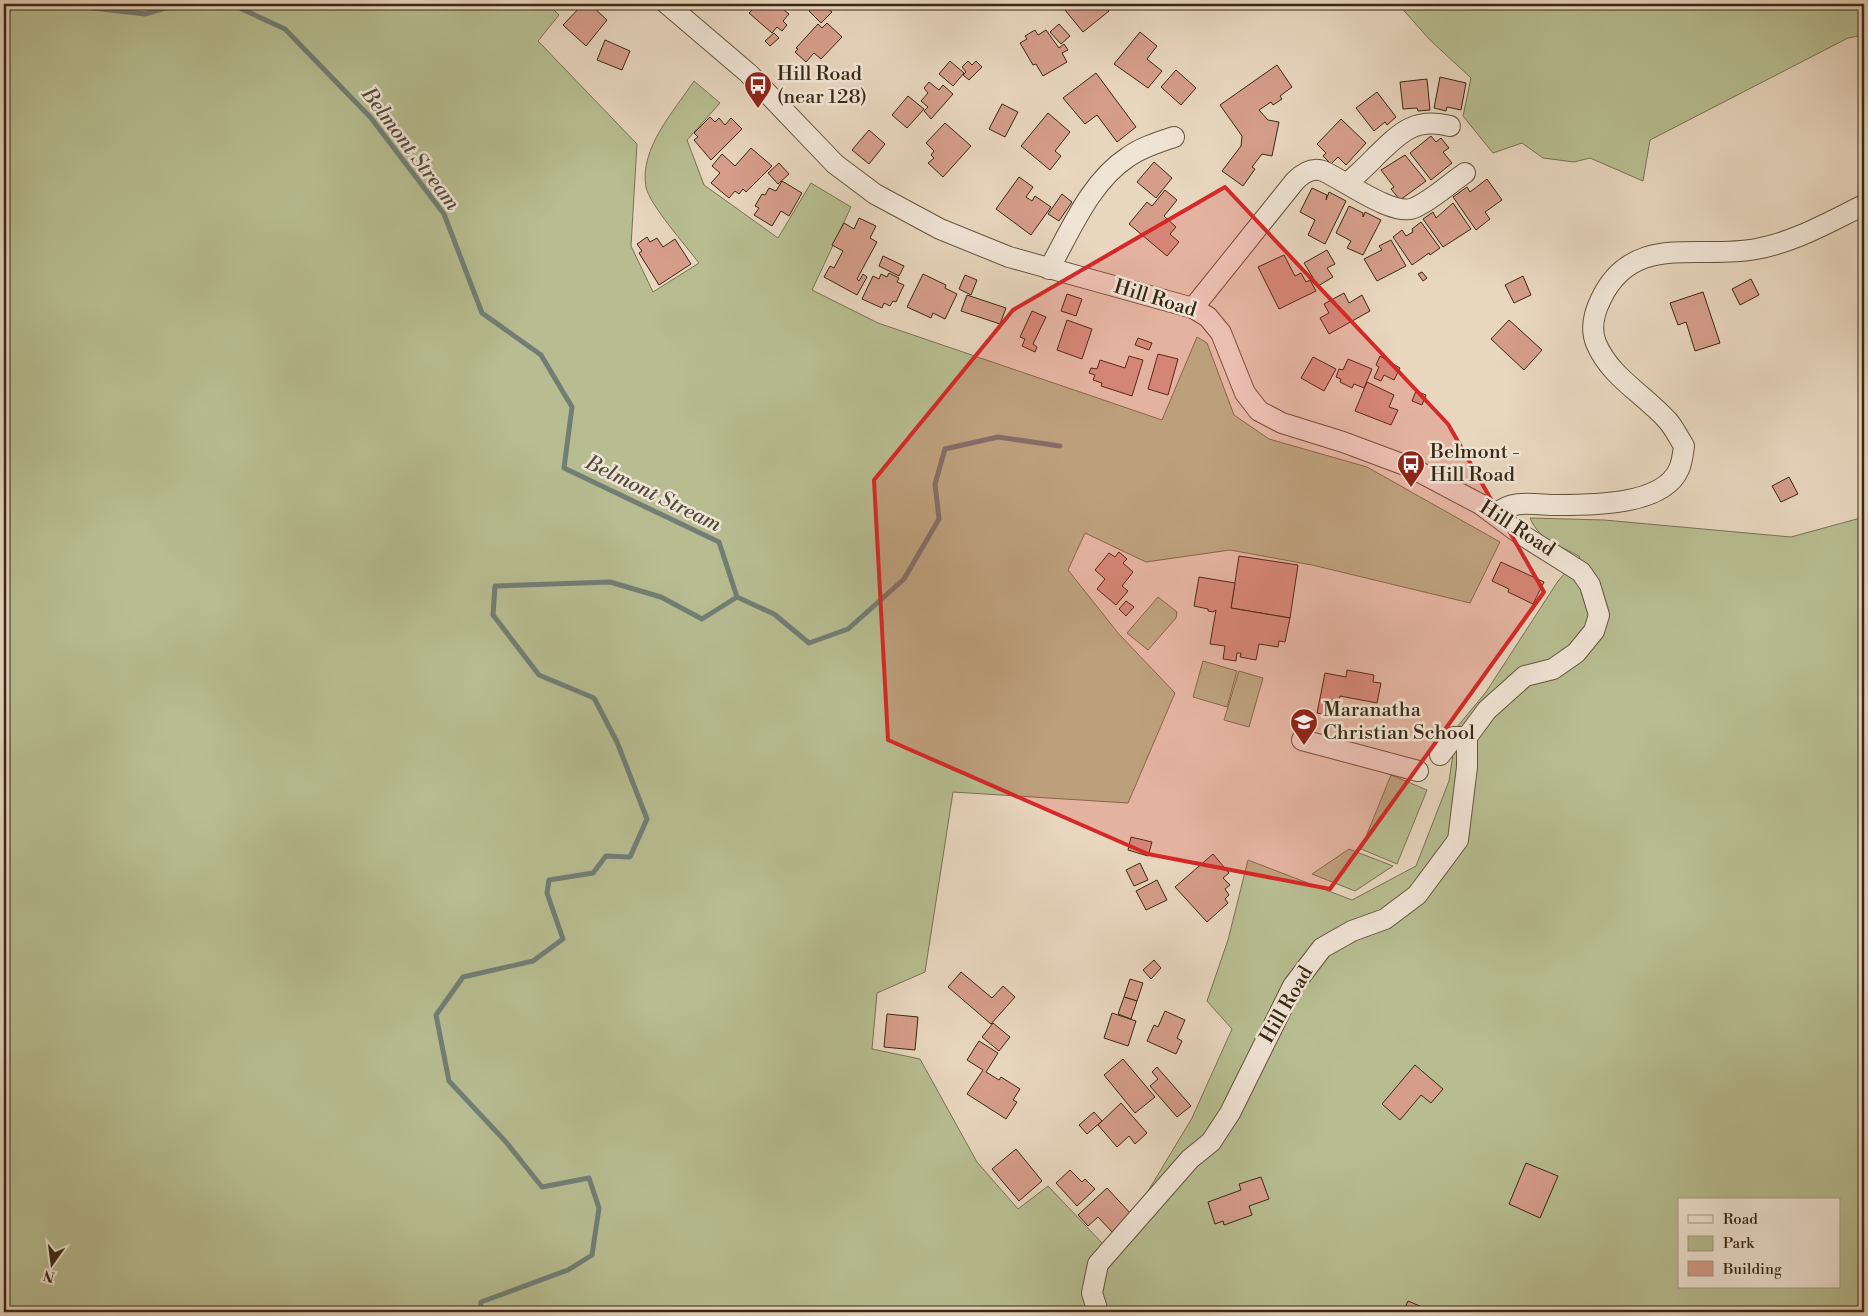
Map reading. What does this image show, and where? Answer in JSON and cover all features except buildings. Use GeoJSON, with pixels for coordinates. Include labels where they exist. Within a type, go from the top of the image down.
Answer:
{"type":"FeatureCollection","features":[{"type":"Feature","properties":{"kind":"street","name":"Hill Road"},"geometry":{"type":"LineString","coordinates":[[667,4],[748,73],[835,164],[875,194],[940,229],[984,248],[1049,269],[1193,308],[1208,317],[1221,333],[1244,393],[1252,405],[1266,416],[1282,424],[1343,442],[1410,467],[1496,514],[1519,533],[1581,572],[1590,585],[1599,615],[1594,631],[1576,653],[1552,669],[1525,676],[1486,710],[1467,737],[1467,767],[1458,840],[1417,895],[1385,919],[1352,931],[1322,948],[1293,986],[1230,1113],[1211,1142],[1190,1159],[1098,1264],[1092,1293],[1098,1312]]}},
{"type":"Feature","properties":{"kind":"street"},"geometry":{"type":"LineString","coordinates":[[1348,183],[1392,140],[1408,128],[1430,123],[1450,126]]}},
{"type":"Feature","properties":{"kind":"street"},"geometry":{"type":"LineString","coordinates":[[1049,269],[1093,193],[1105,177],[1129,156],[1174,137]]}},
{"type":"Feature","properties":{"kind":"street"},"geometry":{"type":"LineString","coordinates":[[1193,308],[1299,177],[1310,170],[1319,170],[1348,183],[1386,205],[1395,217],[1419,206],[1465,173]]}},
{"type":"Feature","properties":{"kind":"street"},"geometry":{"type":"LineString","coordinates":[[1496,514],[1513,505],[1576,505],[1630,501],[1661,490],[1679,470],[1684,446],[1669,421],[1615,373],[1596,342],[1593,315],[1608,283],[1637,259],[1673,252],[1716,254],[1756,249],[1797,239],[1864,205]]}},
{"type":"Feature","properties":{"kind":"street"},"geometry":{"type":"LineString","coordinates":[[1440,755],[1454,737],[1467,737]]}},
{"type":"Feature","properties":{"kind":"street"},"geometry":{"type":"LineString","coordinates":[[1302,740],[1418,771]]}},
{"type":"Feature","properties":{"kind":"highlighted area"},"geometry":{"type":"Polygon","coordinates":[[[1225,187],[1448,424],[1544,592],[1330,889],[1148,854],[888,740],[874,480],[1013,310],[1225,187]]]}},
{"type":"Feature","properties":{"kind":"green space"},"geometry":{"type":"Polygon","coordinates":[[[4,4],[548,4],[559,15],[538,41],[637,144],[631,246],[653,292],[699,263],[654,204],[646,187],[645,173],[653,145],[660,131],[694,81],[720,103],[687,140],[704,185],[778,238],[811,183],[851,207],[812,290],[878,323],[1162,420],[1197,337],[1207,343],[1234,415],[1269,439],[1367,467],[1500,542],[1470,603],[1312,565],[1230,550],[1146,562],[1085,533],[1068,570],[1118,633],[1175,693],[1128,803],[953,792],[925,972],[877,993],[872,1049],[920,1059],[977,1162],[1018,1209],[1048,1186],[1103,1244],[1136,1211],[1192,1118],[1232,1029],[1207,1001],[1228,940],[1248,860],[1352,900],[1416,866],[1449,781],[1457,727],[1486,692],[1558,581],[1580,557],[1545,538],[1534,526],[1530,518],[1604,520],[1791,537],[1864,517],[1864,1312],[4,1312],[4,4]]]}},
{"type":"Feature","properties":{"kind":"green space"},"geometry":{"type":"Polygon","coordinates":[[[1398,4],[1864,4],[1864,35],[1848,38],[1650,140],[1643,181],[1590,158],[1574,162],[1543,158],[1522,143],[1493,153],[1463,116],[1471,78],[1430,40],[1398,4]]]}},
{"type":"Feature","properties":{"kind":"green space"},"geometry":{"type":"Polygon","coordinates":[[[1158,597],[1177,612],[1176,618],[1148,650],[1127,633],[1158,597]]]}},
{"type":"Feature","properties":{"kind":"green space"},"geometry":{"type":"Polygon","coordinates":[[[1203,661],[1237,671],[1227,707],[1193,697],[1203,661]]]}},
{"type":"Feature","properties":{"kind":"green space"},"geometry":{"type":"Polygon","coordinates":[[[1239,671],[1263,678],[1249,727],[1224,720],[1239,671]]]}},
{"type":"Feature","properties":{"kind":"green space"},"geometry":{"type":"Polygon","coordinates":[[[1391,775],[1427,790],[1397,864],[1361,849],[1391,775]]]}},
{"type":"Feature","properties":{"kind":"green space"},"geometry":{"type":"Polygon","coordinates":[[[1349,849],[1393,866],[1355,891],[1312,874],[1349,849]]]}},
{"type":"Feature","properties":{"kind":"waterway","name":"Belmont Stream"},"geometry":{"type":"LineString","coordinates":[[58,4],[145,14],[178,4]]}},
{"type":"Feature","properties":{"kind":"waterway","name":"Belmont Stream"},"geometry":{"type":"LineString","coordinates":[[231,4],[285,29],[371,118],[444,214],[482,313],[541,355],[572,407],[564,468],[719,542],[737,597],[702,619],[661,597],[610,582],[495,586],[493,615],[539,675],[594,698],[617,742],[647,819],[630,857],[606,856],[593,873],[549,880],[547,893],[563,939],[533,961],[463,977],[436,1015],[449,1081],[506,1142],[542,1187],[589,1178],[599,1208],[592,1255],[568,1270],[481,1302],[480,1312]]}},
{"type":"Feature","properties":{"kind":"waterway"},"geometry":{"type":"LineString","coordinates":[[737,597],[774,614],[809,643],[848,629],[904,579],[939,519],[935,484],[945,449],[998,437],[1060,446]]}},
{"type":"Feature","properties":{"kind":"place","name":"Hill Road (near 128)"},"geometry":{"type":"Point","coordinates":[758,109]}},
{"type":"Feature","properties":{"kind":"place","name":"Belmont - Hill Road"},"geometry":{"type":"Point","coordinates":[1411,488]}},
{"type":"Feature","properties":{"kind":"place","name":"Maranatha Christian School"},"geometry":{"type":"Point","coordinates":[1304,746]}}]}
